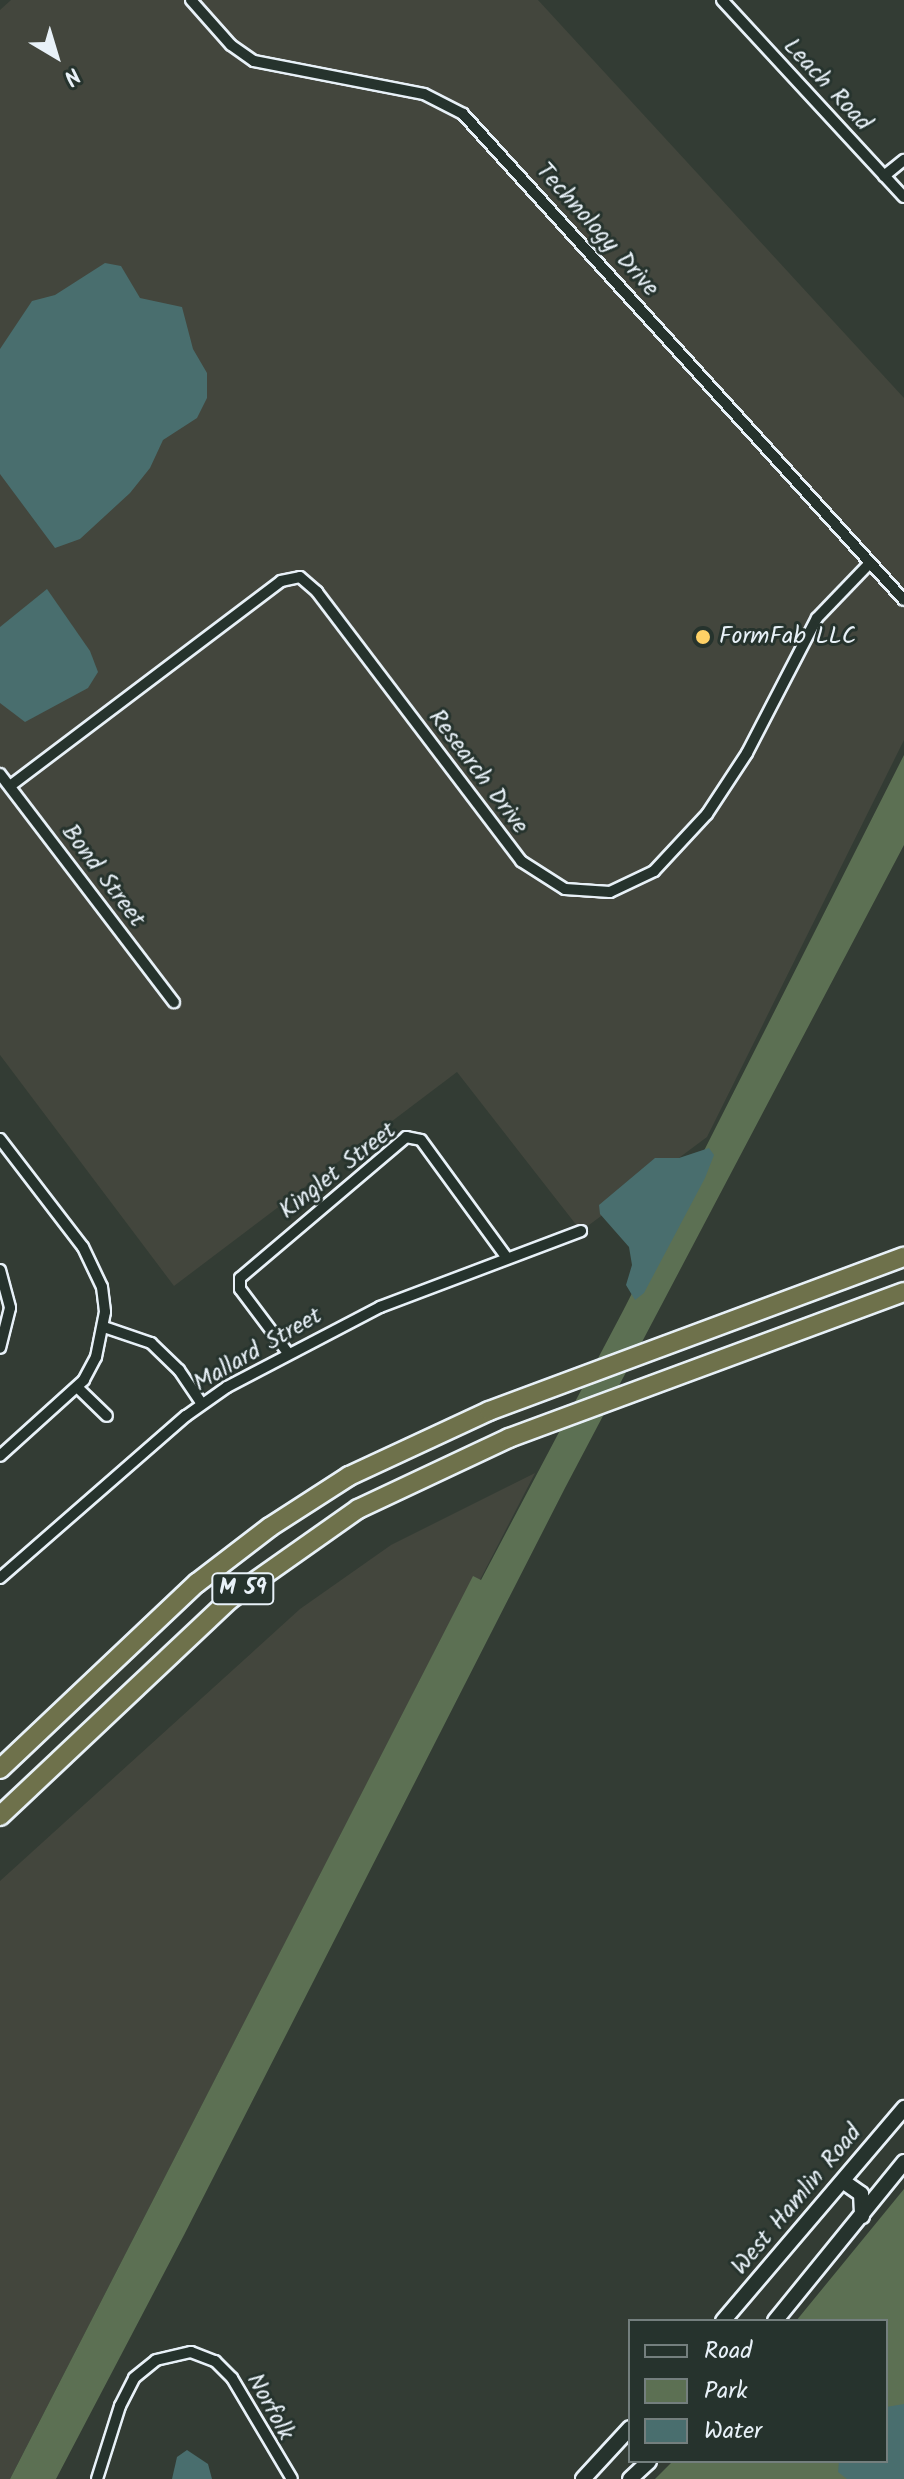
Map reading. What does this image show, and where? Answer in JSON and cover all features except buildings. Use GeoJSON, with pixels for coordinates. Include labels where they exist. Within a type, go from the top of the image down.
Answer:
{"type":"FeatureCollection","features":[{"type":"Feature","properties":{"kind":"highway","name":"M 59"},"geometry":{"type":"LineString","coordinates":[[0,1769],[197,1583],[289,1513],[411,1444],[575,1379],[904,1257]]}},
{"type":"Feature","properties":{"kind":"highway","name":"M 59"},"geometry":{"type":"LineString","coordinates":[[0,1816],[212,1615],[295,1550],[421,1476],[632,1392],[904,1292]]}},
{"type":"Feature","properties":{"kind":"main road","name":"West Hamlin Road"},"geometry":{"type":"LineString","coordinates":[[725,2319],[904,2108]]}},
{"type":"Feature","properties":{"kind":"main road"},"geometry":{"type":"LineString","coordinates":[[777,2319],[904,2162]]}},
{"type":"Feature","properties":{"kind":"main road"},"geometry":{"type":"LineString","coordinates":[[844,2182],[861,2194],[862,2217]]}},
{"type":"Feature","properties":{"kind":"main road"},"geometry":{"type":"LineString","coordinates":[[583,2479],[628,2430]]}},
{"type":"Feature","properties":{"kind":"main road"},"geometry":{"type":"LineString","coordinates":[[630,2479],[647,2463]]}},
{"type":"Feature","properties":{"kind":"street","name":"Technology Drive"},"geometry":{"type":"LineString","coordinates":[[191,0],[231,45],[254,61],[424,94],[463,114],[904,600]]}},
{"type":"Feature","properties":{"kind":"street","name":"Leach Road"},"geometry":{"type":"LineString","coordinates":[[722,0],[904,197]]}},
{"type":"Feature","properties":{"kind":"street"},"geometry":{"type":"LineString","coordinates":[[884,176],[904,160]]}},
{"type":"Feature","properties":{"kind":"street","name":"Research Drive"},"geometry":{"type":"LineString","coordinates":[[10,786],[281,581],[300,577],[317,592],[521,861],[565,889],[610,892],[654,871],[707,814],[747,753],[817,618],[870,563]]}},
{"type":"Feature","properties":{"kind":"street","name":"Bond Street"},"geometry":{"type":"LineString","coordinates":[[0,774],[174,1002]]}},
{"type":"Feature","properties":{"kind":"street","name":"Kinglet Street"},"geometry":{"type":"LineString","coordinates":[[288,1353],[240,1289],[240,1278],[406,1137],[421,1140],[507,1258]]}},
{"type":"Feature","properties":{"kind":"street"},"geometry":{"type":"LineString","coordinates":[[0,1456],[78,1388],[96,1357],[104,1327],[104,1301],[95,1268],[1,1143]]}},
{"type":"Feature","properties":{"kind":"street","name":"Mallard Street"},"geometry":{"type":"LineString","coordinates":[[0,1578],[202,1404],[288,1353],[380,1307],[581,1231]]}},
{"type":"Feature","properties":{"kind":"street"},"geometry":{"type":"LineString","coordinates":[[0,1270],[10,1308],[0,1348]]}},
{"type":"Feature","properties":{"kind":"street"},"geometry":{"type":"LineString","coordinates":[[104,1327],[151,1343],[179,1370],[202,1404]]}},
{"type":"Feature","properties":{"kind":"street"},"geometry":{"type":"LineString","coordinates":[[78,1388],[107,1416]]}},
{"type":"Feature","properties":{"kind":"street","name":"Norfolk"},"geometry":{"type":"LineString","coordinates":[[97,2479],[120,2406],[134,2378],[156,2360],[191,2352],[215,2361],[232,2378],[292,2479]]}},
{"type":"Feature","properties":{"kind":"shaded area"},"geometry":{"type":"Polygon","coordinates":[[[11,0],[538,0],[904,398],[904,740],[707,1137],[581,1231],[457,1072],[174,1286],[0,1055],[0,10],[11,0]]]}},
{"type":"Feature","properties":{"kind":"shaded area"},"geometry":{"type":"Polygon","coordinates":[[[535,1473],[480,1580],[473,1577],[10,2479],[0,2479],[0,1881],[300,1609],[391,1545],[535,1473]]]}},
{"type":"Feature","properties":{"kind":"green space"},"geometry":{"type":"Polygon","coordinates":[[[904,755],[904,845],[565,1488],[184,2235],[56,2479],[10,2479],[473,1576],[481,1580],[624,1309],[904,755]]]}},
{"type":"Feature","properties":{"kind":"green space"},"geometry":{"type":"Polygon","coordinates":[[[904,2189],[904,2479],[655,2479],[671,2463],[888,2463],[888,2319],[798,2319],[904,2189]]]}},
{"type":"Feature","properties":{"kind":"water"},"geometry":{"type":"Polygon","coordinates":[[[105,263],[121,266],[140,298],[182,307],[193,349],[207,373],[207,398],[197,418],[163,440],[150,468],[130,493],[80,539],[55,548],[0,474],[0,349],[32,301],[55,295],[105,263]]]}},
{"type":"Feature","properties":{"kind":"water"},"geometry":{"type":"Polygon","coordinates":[[[47,589],[90,651],[98,672],[88,688],[25,722],[0,703],[0,627],[47,589]]]}},
{"type":"Feature","properties":{"kind":"water"},"geometry":{"type":"Polygon","coordinates":[[[709,1148],[714,1155],[705,1178],[644,1293],[635,1300],[626,1285],[632,1265],[629,1247],[600,1214],[599,1205],[655,1158],[679,1158],[709,1148]]]}},
{"type":"Feature","properties":{"kind":"water"},"geometry":{"type":"Polygon","coordinates":[[[904,2404],[904,2479],[847,2479],[838,2472],[839,2463],[888,2463],[888,2407],[904,2404]]]}},
{"type":"Feature","properties":{"kind":"water"},"geometry":{"type":"Polygon","coordinates":[[[187,2450],[208,2464],[212,2479],[172,2479],[177,2457],[187,2450]]]}},
{"type":"Feature","properties":{"kind":"place","name":"FormFab LLC"},"geometry":{"type":"Point","coordinates":[703,637]}}]}
